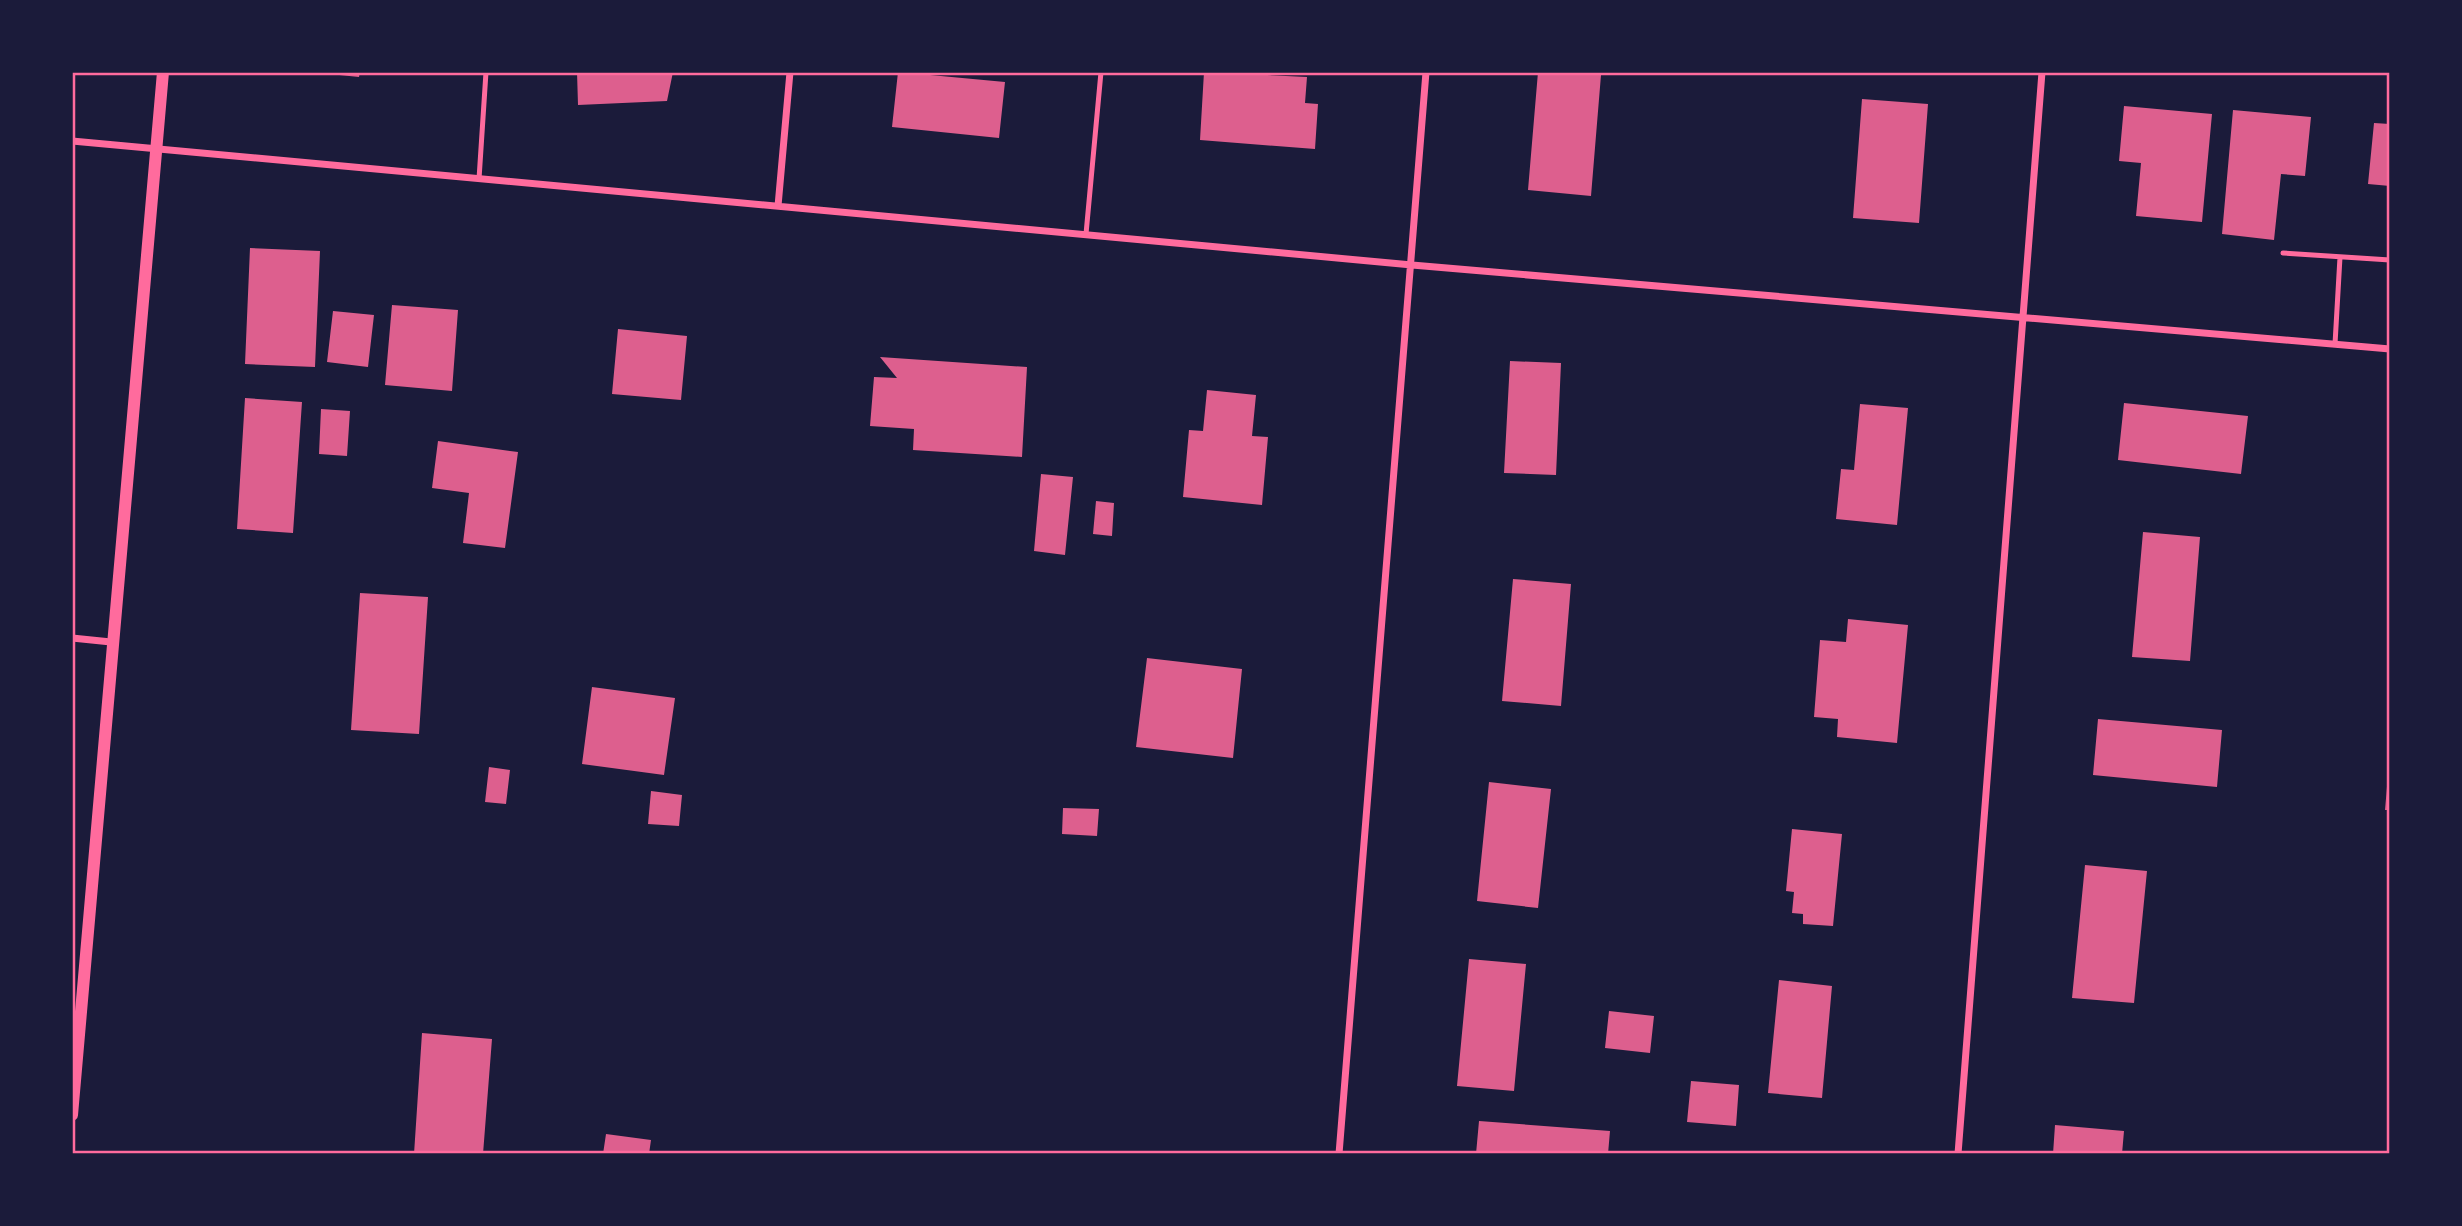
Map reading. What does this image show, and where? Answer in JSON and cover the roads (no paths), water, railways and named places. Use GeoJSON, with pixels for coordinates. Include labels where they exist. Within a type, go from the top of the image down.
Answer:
{"type":"FeatureCollection","features":[{"type":"Feature","properties":{"kind":"street"},"geometry":{"type":"LineString","coordinates":[[72,1115],[111,642],[163,72]]}},
{"type":"Feature","properties":{"kind":"street"},"geometry":{"type":"LineString","coordinates":[[778,206],[790,72]]}},
{"type":"Feature","properties":{"kind":"street"},"geometry":{"type":"LineString","coordinates":[[1339,1154],[1426,72]]}},
{"type":"Feature","properties":{"kind":"street"},"geometry":{"type":"LineString","coordinates":[[1958,1154],[2042,72]]}},
{"type":"Feature","properties":{"kind":"street"},"geometry":{"type":"LineString","coordinates":[[72,141],[1412,265],[2390,349]]}},
{"type":"Feature","properties":{"kind":"street"},"geometry":{"type":"LineString","coordinates":[[72,638],[111,642]]}},
{"type":"Feature","properties":{"kind":"lane"},"geometry":{"type":"LineString","coordinates":[[479,179],[486,72]]}},
{"type":"Feature","properties":{"kind":"lane"},"geometry":{"type":"LineString","coordinates":[[1086,234],[1101,72]]}},
{"type":"Feature","properties":{"kind":"lane"},"geometry":{"type":"LineString","coordinates":[[2283,253],[2390,260]]}},
{"type":"Feature","properties":{"kind":"lane"},"geometry":{"type":"LineString","coordinates":[[2335,344],[2340,257]]}}]}
